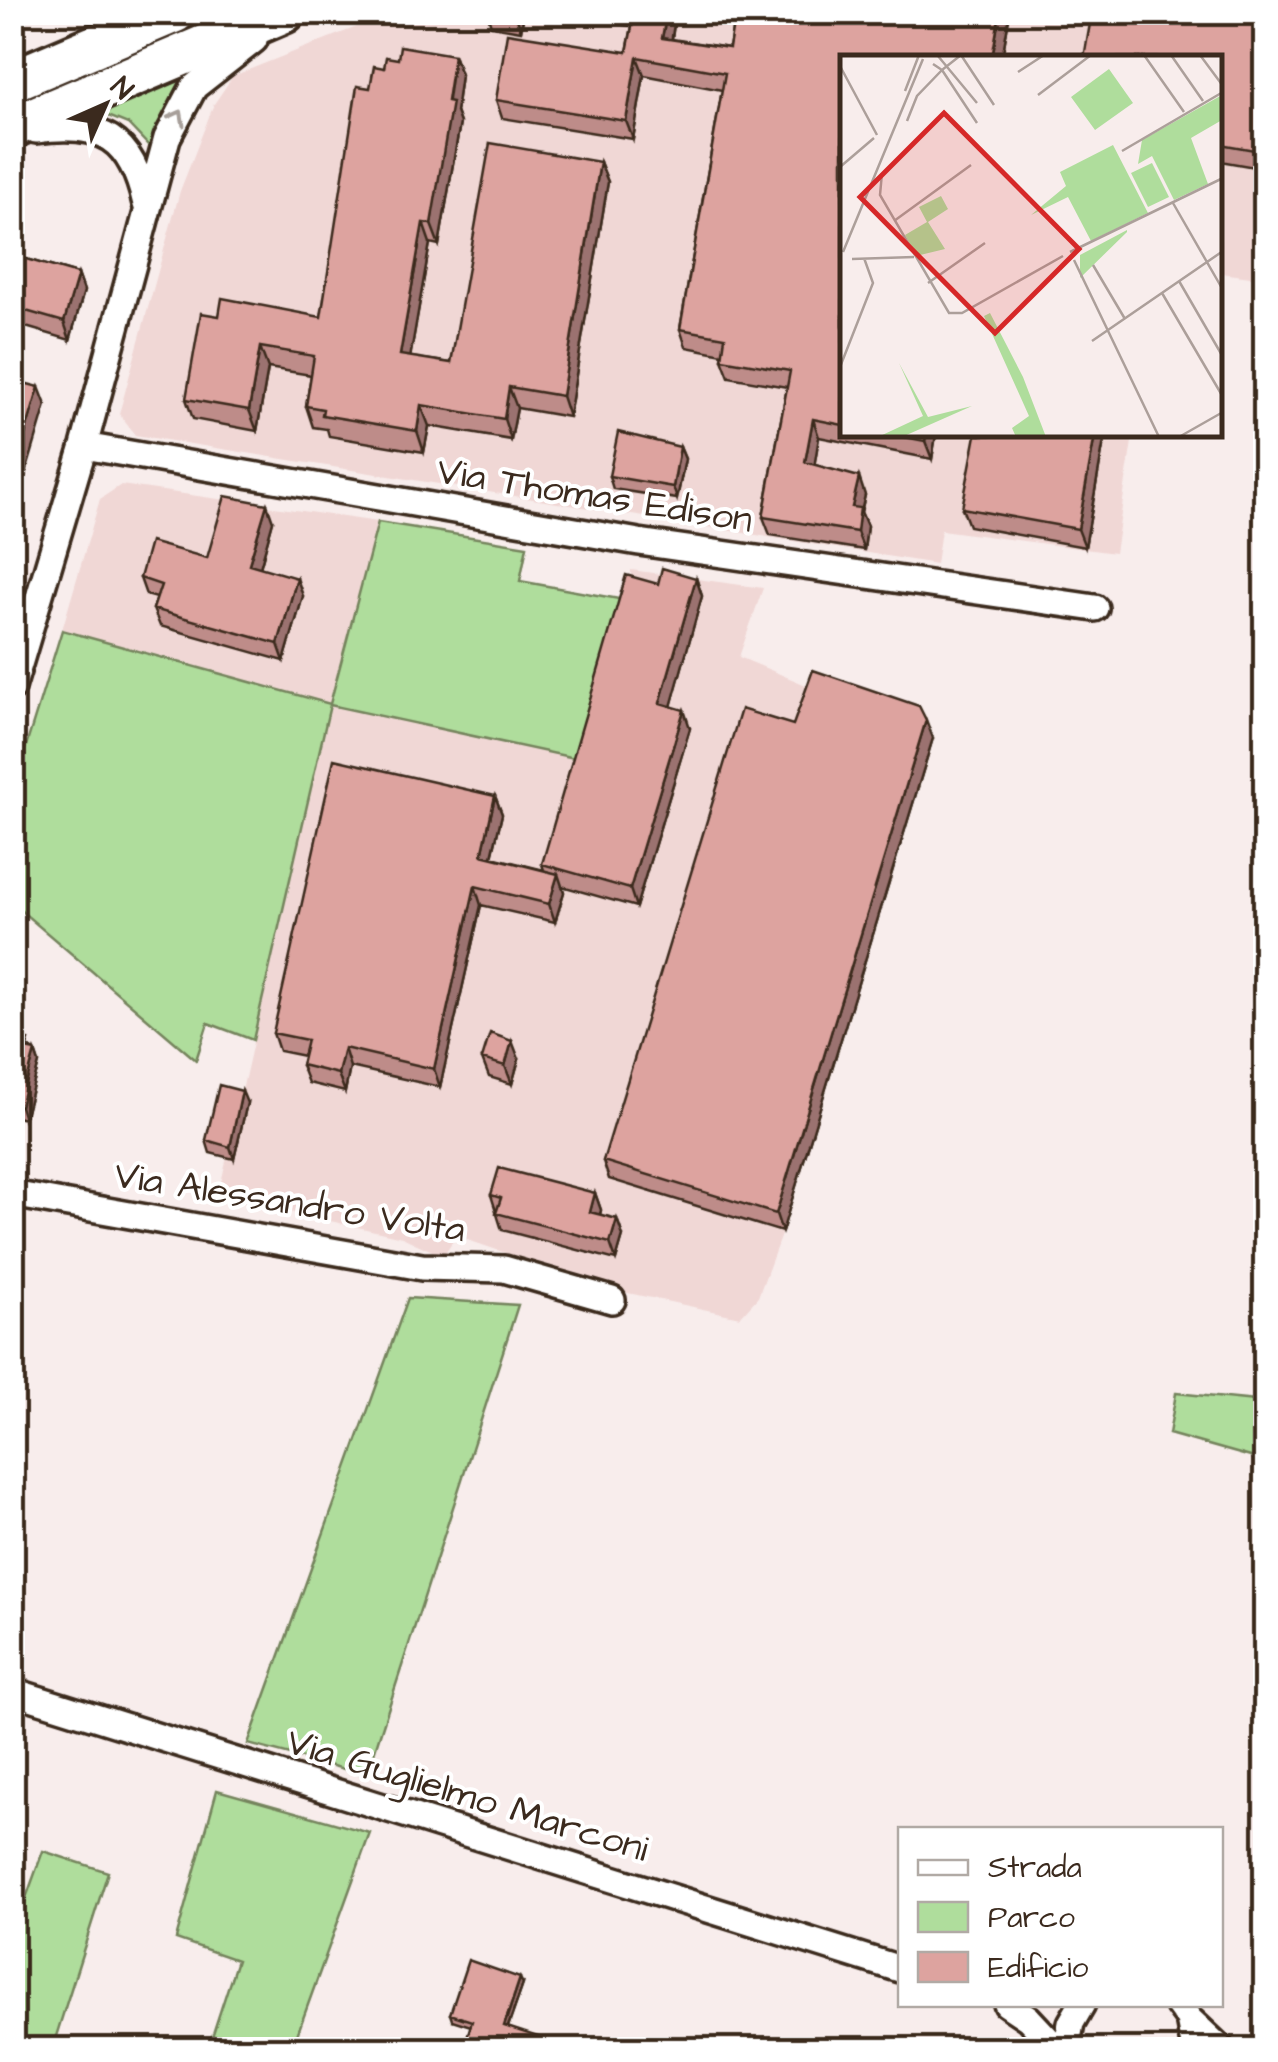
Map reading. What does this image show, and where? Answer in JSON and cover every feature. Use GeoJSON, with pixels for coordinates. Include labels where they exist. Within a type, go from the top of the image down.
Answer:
{"type":"FeatureCollection","features":[{"type":"Feature","properties":{"kind":"main road"},"geometry":{"type":"LineString","coordinates":[[12,81],[175,12]]}},
{"type":"Feature","properties":{"kind":"main road"},"geometry":{"type":"LineString","coordinates":[[12,130],[284,12]]}},
{"type":"Feature","properties":{"kind":"street"},"geometry":{"type":"LineString","coordinates":[[12,688],[84,446],[167,138],[194,87],[234,51],[302,12]]}},
{"type":"Feature","properties":{"kind":"street"},"geometry":{"type":"LineString","coordinates":[[12,130],[66,126],[103,130],[126,152],[140,178],[146,209]]}},
{"type":"Feature","properties":{"kind":"street","name":"Via Thomas Edison"},"geometry":{"type":"LineString","coordinates":[[84,446],[639,542],[1094,608]]}},
{"type":"Feature","properties":{"kind":"street","name":"Via Alessandro Volta"},"geometry":{"type":"LineString","coordinates":[[12,1194],[422,1267],[504,1270],[612,1300]]}},
{"type":"Feature","properties":{"kind":"street","name":"Via Guglielmo Marconi"},"geometry":{"type":"LineString","coordinates":[[12,1691],[898,1968]]}},
{"type":"Feature","properties":{"kind":"street"},"geometry":{"type":"LineString","coordinates":[[1011,2007],[1040,2028],[1058,2050]]}},
{"type":"Feature","properties":{"kind":"street"},"geometry":{"type":"LineString","coordinates":[[1066,2050],[1070,2023],[1080,2007]]}},
{"type":"Feature","properties":{"kind":"street"},"geometry":{"type":"LineString","coordinates":[[1184,2012],[1195,2050]]}},
{"type":"Feature","properties":{"kind":"street"},"geometry":{"type":"LineString","coordinates":[[1184,2012],[1222,2050]]}},
{"type":"Feature","properties":{"kind":"shaded area"},"geometry":{"type":"Polygon","coordinates":[[[392,13],[1265,13],[1265,279],[1223,273],[1223,55],[840,55],[840,438],[1133,438],[1115,553],[941,530],[936,564],[135,435],[119,414],[180,191],[214,104],[233,76],[392,13]]]}},
{"type":"Feature","properties":{"kind":"shaded area"},"geometry":{"type":"Polygon","coordinates":[[[121,485],[378,522],[330,704],[630,601],[631,570],[763,588],[739,657],[933,738],[782,1232],[758,1297],[740,1317],[614,1290],[456,1236],[443,1256],[402,1237],[218,1196],[330,705],[62,630],[100,499],[121,485]]]}},
{"type":"Feature","properties":{"kind":"green space"},"geometry":{"type":"Polygon","coordinates":[[[204,61],[181,84],[150,147],[128,124],[91,109],[204,61]]]}},
{"type":"Feature","properties":{"kind":"green space"},"geometry":{"type":"Polygon","coordinates":[[[378,522],[527,546],[520,581],[630,601],[584,760],[330,705],[253,1040],[208,1023],[196,1060],[13,904],[13,788],[62,630],[330,704],[378,522]]]}},
{"type":"Feature","properties":{"kind":"green space"},"geometry":{"type":"Polygon","coordinates":[[[408,1298],[518,1305],[367,1775],[248,1744],[408,1298]]]}},
{"type":"Feature","properties":{"kind":"green space"},"geometry":{"type":"Polygon","coordinates":[[[1176,1393],[1265,1402],[1265,1461],[1169,1434],[1176,1393]]]}},
{"type":"Feature","properties":{"kind":"green space"},"geometry":{"type":"Polygon","coordinates":[[[217,1790],[370,1833],[292,2049],[208,2049],[237,1960],[176,1939],[217,1790]]]}},
{"type":"Feature","properties":{"kind":"green space"},"geometry":{"type":"Polygon","coordinates":[[[43,1851],[108,1872],[52,2049],[13,2049],[13,1934],[43,1851]]]}},
{"type":"Feature","properties":{"kind":"building"},"geometry":{"type":"Polygon","coordinates":[[[487,12],[518,12],[517,19],[487,12]]]}},
{"type":"Feature","properties":{"kind":"building"},"geometry":{"type":"Polygon","coordinates":[[[635,12],[667,12],[662,38],[729,48],[735,12],[1000,12],[993,55],[840,55],[840,424],[813,419],[805,462],[859,477],[852,507],[860,508],[857,532],[763,517],[790,371],[722,359],[725,337],[680,329],[725,73],[637,57],[626,121],[496,100],[507,33],[627,52],[635,12]]]}},
{"type":"Feature","properties":{"kind":"building"},"geometry":{"type":"Polygon","coordinates":[[[1092,12],[1266,12],[1266,152],[1223,145],[1223,55],[1085,55],[1092,12]]]}},
{"type":"Feature","properties":{"kind":"building"},"geometry":{"type":"Polygon","coordinates":[[[400,46],[454,55],[447,101],[452,102],[431,224],[423,223],[400,355],[451,363],[490,143],[600,162],[562,396],[509,387],[504,419],[421,405],[417,431],[322,415],[323,409],[306,406],[314,356],[260,347],[249,410],[186,399],[201,313],[219,316],[222,298],[321,317],[357,86],[370,88],[374,66],[384,68],[386,57],[398,59],[400,46]]]}},
{"type":"Feature","properties":{"kind":"building"},"geometry":{"type":"Polygon","coordinates":[[[12,255],[78,274],[64,322],[12,307],[12,255]]]}},
{"type":"Feature","properties":{"kind":"building"},"geometry":{"type":"Polygon","coordinates":[[[12,380],[39,387],[12,478],[12,380]]]}},
{"type":"Feature","properties":{"kind":"building"},"geometry":{"type":"Polygon","coordinates":[[[618,432],[680,447],[673,487],[609,476],[618,432]]]}},
{"type":"Feature","properties":{"kind":"building"},"geometry":{"type":"Polygon","coordinates":[[[975,438],[1094,438],[1078,529],[962,508],[975,438]]]}},
{"type":"Feature","properties":{"kind":"building"},"geometry":{"type":"Polygon","coordinates":[[[225,496],[267,504],[249,564],[297,578],[278,644],[153,609],[161,585],[140,578],[150,542],[207,558],[225,496]]]}},
{"type":"Feature","properties":{"kind":"building"},"geometry":{"type":"Polygon","coordinates":[[[662,568],[696,578],[660,703],[684,710],[630,889],[542,864],[626,575],[658,584],[662,568]]]}},
{"type":"Feature","properties":{"kind":"building"},"geometry":{"type":"Polygon","coordinates":[[[813,670],[919,706],[926,720],[776,1214],[603,1161],[741,709],[793,725],[813,670]]]}},
{"type":"Feature","properties":{"kind":"building"},"geometry":{"type":"Polygon","coordinates":[[[334,759],[495,796],[482,855],[558,874],[549,904],[475,886],[434,1069],[344,1048],[338,1074],[301,1065],[307,1040],[273,1033],[334,759]]]}},
{"type":"Feature","properties":{"kind":"building"},"geometry":{"type":"Polygon","coordinates":[[[490,1033],[512,1041],[505,1066],[482,1059],[490,1033]]]}},
{"type":"Feature","properties":{"kind":"building"},"geometry":{"type":"Polygon","coordinates":[[[12,1038],[29,1040],[26,1049],[35,1051],[20,1106],[12,1105],[12,1038]]]}},
{"type":"Feature","properties":{"kind":"building"},"geometry":{"type":"Polygon","coordinates":[[[219,1085],[242,1091],[230,1147],[206,1140],[219,1085]]]}},
{"type":"Feature","properties":{"kind":"building"},"geometry":{"type":"Polygon","coordinates":[[[499,1168],[595,1193],[590,1212],[617,1219],[610,1243],[496,1213],[501,1198],[491,1195],[499,1168]]]}},
{"type":"Feature","properties":{"kind":"building"},"geometry":{"type":"Polygon","coordinates":[[[468,1960],[520,1978],[504,2026],[538,2037],[534,2050],[463,2050],[472,2021],[450,2014],[468,1960]]]}}]}
